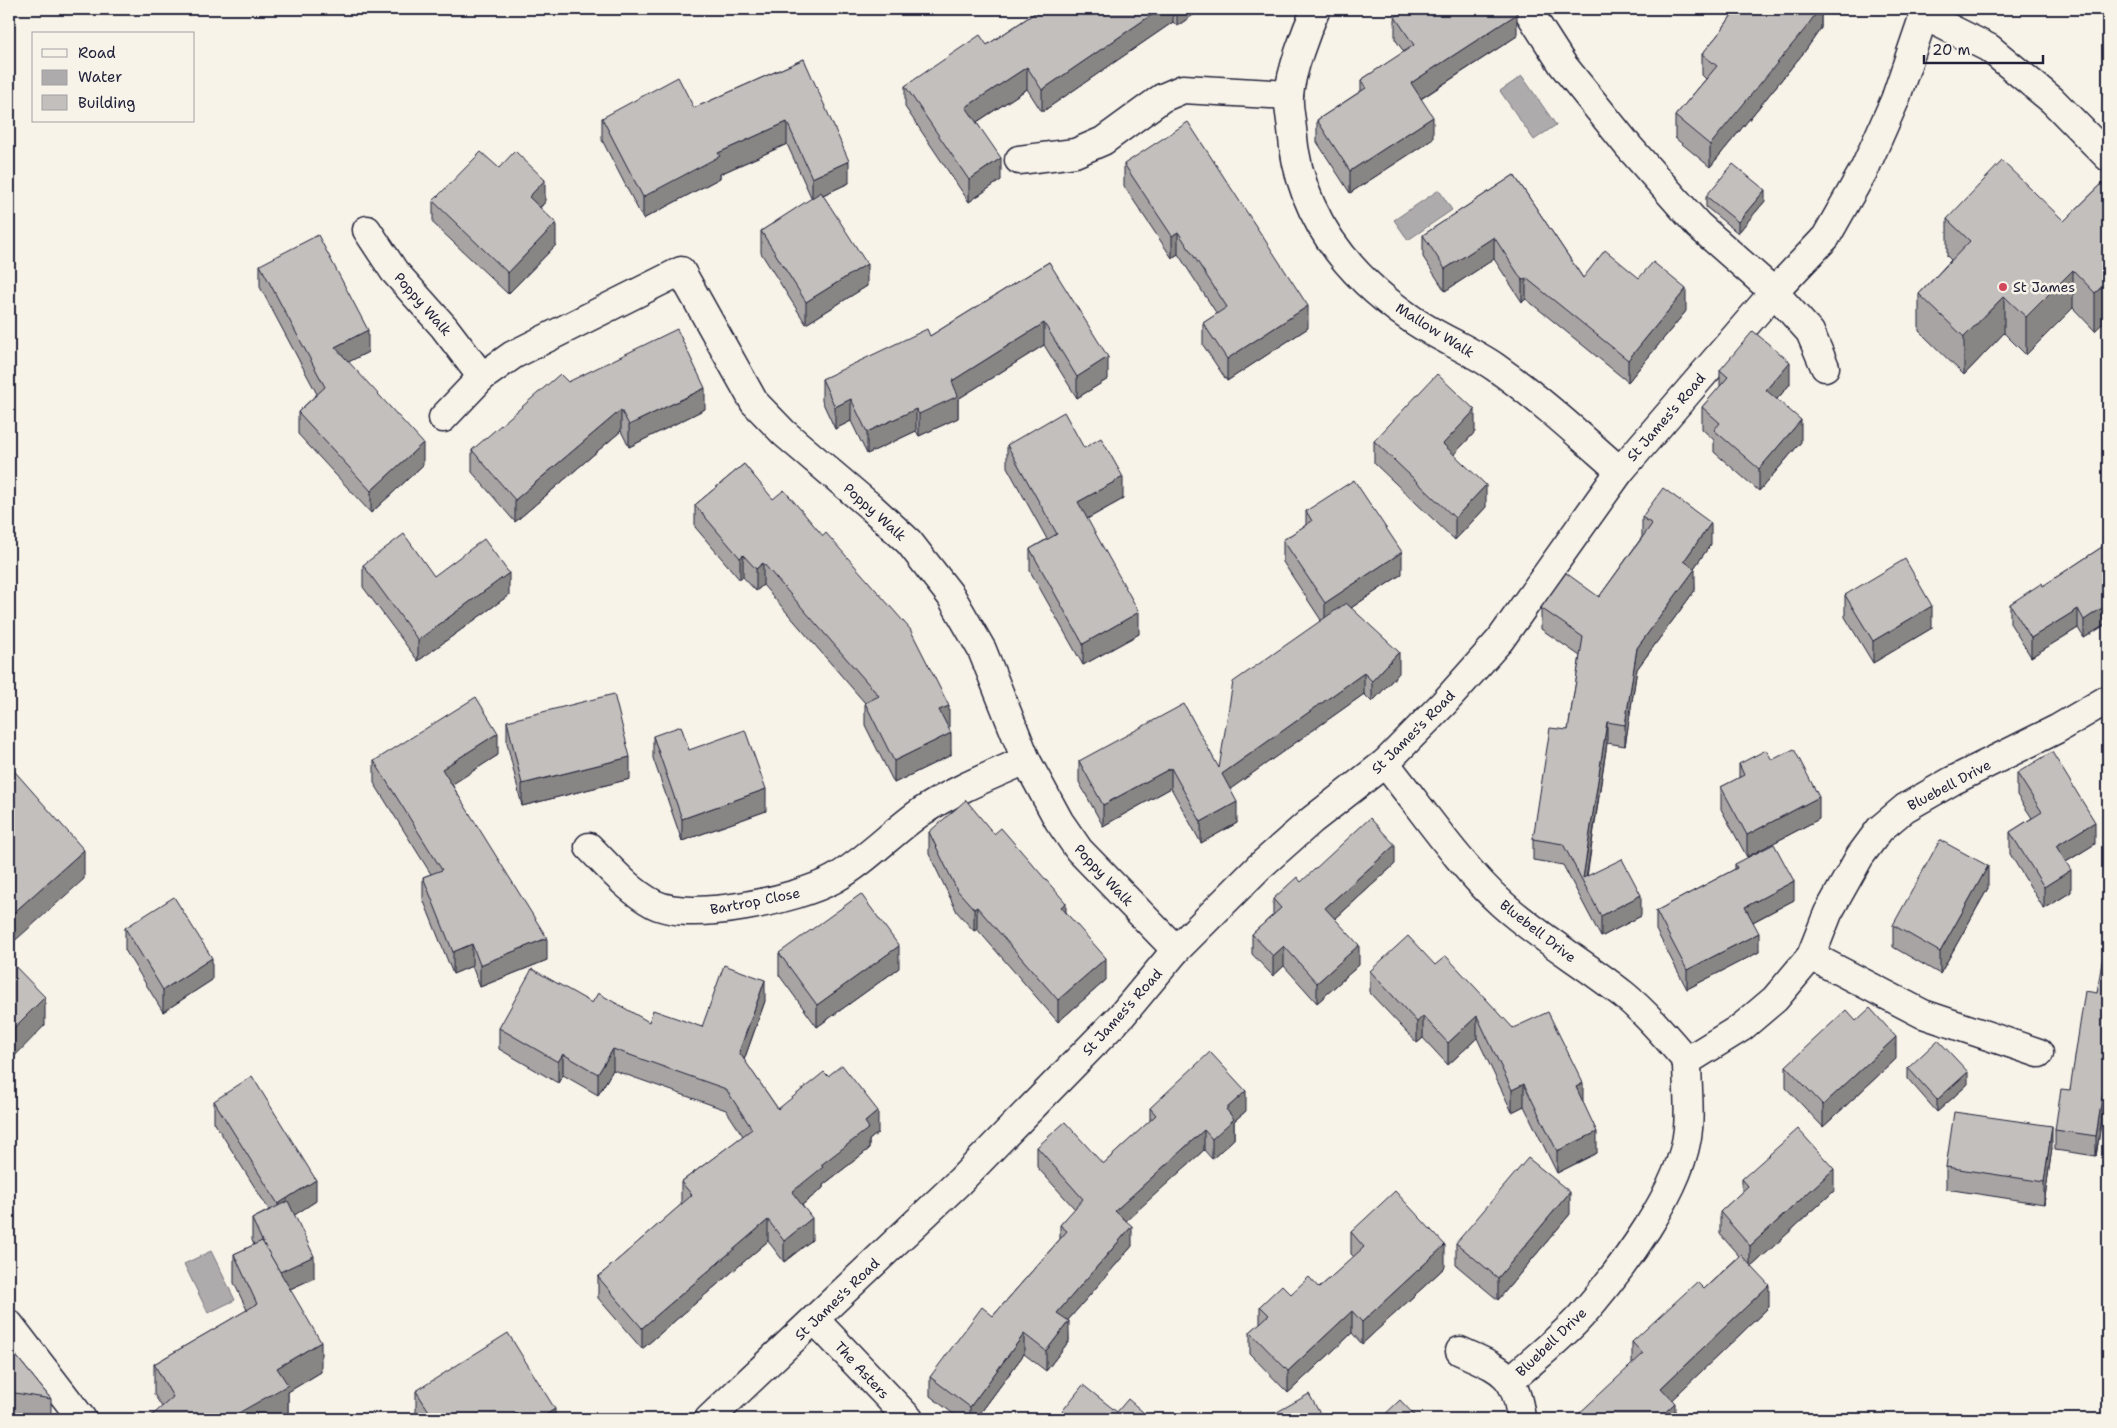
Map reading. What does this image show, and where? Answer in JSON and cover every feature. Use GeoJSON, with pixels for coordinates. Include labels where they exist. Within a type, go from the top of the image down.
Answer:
{"type":"FeatureCollection","features":[{"type":"Feature","properties":{"kind":"street","name":"Mallow Walk"},"geometry":{"type":"LineString","coordinates":[[1316,9],[1306,31],[1289,95],[1293,146],[1303,186],[1319,224],[1345,262],[1376,291],[1413,320],[1494,366],[1546,407],[1620,471]]}},
{"type":"Feature","properties":{"kind":"street"},"geometry":{"type":"LineString","coordinates":[[1527,9],[1563,65],[1629,147],[1698,225],[1774,292],[1810,332],[1825,367]]}},
{"type":"Feature","properties":{"kind":"street"},"geometry":{"type":"LineString","coordinates":[[1925,12],[1989,48],[2052,100],[2108,158]]}},
{"type":"Feature","properties":{"kind":"street","name":"St James's Road"},"geometry":{"type":"LineString","coordinates":[[709,1419],[958,1182],[1109,1029],[1176,950],[1259,867],[1312,820],[1385,763],[1444,703],[1500,640],[1620,471],[1774,292],[1826,237],[1865,168],[1895,100],[1925,12]]}},
{"type":"Feature","properties":{"kind":"street"},"geometry":{"type":"LineString","coordinates":[[1019,160],[1075,153],[1103,141],[1162,98],[1183,89],[1289,95]]}},
{"type":"Feature","properties":{"kind":"street","name":"Poppy Walk"},"geometry":{"type":"LineString","coordinates":[[367,230],[394,271],[444,327],[482,377]]}},
{"type":"Feature","properties":{"kind":"street","name":"Poppy Walk"},"geometry":{"type":"LineString","coordinates":[[443,418],[482,377],[513,355],[681,271],[754,402],[784,433],[909,542],[951,596],[982,650],[1026,760],[1059,821],[1079,850],[1176,950]]}},
{"type":"Feature","properties":{"kind":"street","name":"Bluebell Drive"},"geometry":{"type":"LineString","coordinates":[[1687,1061],[1748,1022],[1775,999],[1811,956],[1828,912],[1860,856],[1880,829],[1904,808],[1952,781],[2058,729],[2108,700]]}},
{"type":"Feature","properties":{"kind":"street","name":"Bartrop Close"},"geometry":{"type":"LineString","coordinates":[[589,847],[636,893],[656,904],[681,911],[714,910],[800,894],[834,879],[862,860],[920,813],[954,792],[1026,760]]}},
{"type":"Feature","properties":{"kind":"street","name":"Bluebell Drive"},"geometry":{"type":"LineString","coordinates":[[1385,763],[1469,870],[1500,902],[1536,933],[1624,995],[1654,1023],[1687,1061],[1688,1130],[1679,1167],[1659,1209],[1618,1270],[1580,1317],[1511,1380]]}},
{"type":"Feature","properties":{"kind":"street"},"geometry":{"type":"LineString","coordinates":[[1811,956],[1924,1014],[2039,1053]]}},
{"type":"Feature","properties":{"kind":"street","name":"The Asters"},"geometry":{"type":"LineString","coordinates":[[815,1320],[909,1419]]}},
{"type":"Feature","properties":{"kind":"street"},"geometry":{"type":"LineString","coordinates":[[9,1324],[82,1419]]}},
{"type":"Feature","properties":{"kind":"street","name":"Bluebell Drive"},"geometry":{"type":"LineString","coordinates":[[1460,1351],[1501,1370],[1511,1380],[1521,1419]]}},
{"type":"Feature","properties":{"kind":"water"},"geometry":{"type":"Polygon","coordinates":[[[1522,76],[1556,125],[1534,140],[1500,91],[1522,76]]]}},
{"type":"Feature","properties":{"kind":"water"},"geometry":{"type":"Polygon","coordinates":[[[1439,190],[1452,210],[1408,240],[1394,220],[1439,190]]]}},
{"type":"Feature","properties":{"kind":"water"},"geometry":{"type":"Polygon","coordinates":[[[211,1251],[235,1300],[208,1313],[184,1264],[211,1251]]]}},
{"type":"Feature","properties":{"kind":"building"},"geometry":{"type":"Polygon","coordinates":[[[1041,9],[1160,9],[1042,90],[1027,67],[966,107],[1001,158],[969,180],[905,86],[980,35],[987,45],[1041,9]]]}},
{"type":"Feature","properties":{"kind":"building"},"geometry":{"type":"Polygon","coordinates":[[[1408,9],[1514,9],[1517,14],[1411,83],[1433,117],[1350,171],[1317,120],[1366,88],[1361,80],[1414,45],[1395,17],[1408,9]]]}},
{"type":"Feature","properties":{"kind":"building"},"geometry":{"type":"Polygon","coordinates":[[[1736,9],[1819,9],[1805,29],[1710,145],[1675,116],[1717,66],[1702,54],[1736,9]]]}},
{"type":"Feature","properties":{"kind":"building"},"geometry":{"type":"Polygon","coordinates":[[[804,59],[849,161],[812,178],[787,122],[718,153],[720,156],[643,197],[602,118],[678,77],[694,108],[804,59]]]}},
{"type":"Feature","properties":{"kind":"building"},"geometry":{"type":"Polygon","coordinates":[[[1188,122],[1308,306],[1227,359],[1203,323],[1227,307],[1178,232],[1172,236],[1124,164],[1188,122]]]}},
{"type":"Feature","properties":{"kind":"building"},"geometry":{"type":"Polygon","coordinates":[[[515,151],[545,180],[529,197],[556,223],[508,273],[433,201],[481,152],[499,168],[515,151]]]}},
{"type":"Feature","properties":{"kind":"building"},"geometry":{"type":"Polygon","coordinates":[[[2002,161],[2064,221],[2108,178],[2108,281],[2095,293],[2073,270],[2026,317],[2004,296],[1964,337],[1919,294],[1970,241],[1947,219],[2002,161]]]}},
{"type":"Feature","properties":{"kind":"building"},"geometry":{"type":"Polygon","coordinates":[[[1733,164],[1765,190],[1738,222],[1706,196],[1733,164]]]}},
{"type":"Feature","properties":{"kind":"building"},"geometry":{"type":"Polygon","coordinates":[[[1514,175],[1583,278],[1605,250],[1639,278],[1653,262],[1686,289],[1628,360],[1526,278],[1522,280],[1494,237],[1445,269],[1423,235],[1514,175]]]}},
{"type":"Feature","properties":{"kind":"building"},"geometry":{"type":"Polygon","coordinates":[[[821,192],[867,264],[806,302],[761,231],[821,192]]]}},
{"type":"Feature","properties":{"kind":"building"},"geometry":{"type":"Polygon","coordinates":[[[318,235],[368,330],[335,347],[423,443],[371,491],[298,412],[325,387],[260,265],[318,235]]]}},
{"type":"Feature","properties":{"kind":"building"},"geometry":{"type":"Polygon","coordinates":[[[1049,262],[1108,357],[1077,377],[1044,323],[952,381],[958,396],[919,414],[916,409],[867,432],[851,399],[835,407],[822,379],[927,329],[930,336],[1049,262]]]}},
{"type":"Feature","properties":{"kind":"building"},"geometry":{"type":"Polygon","coordinates":[[[677,329],[705,388],[629,425],[621,410],[515,500],[472,450],[560,374],[568,382],[677,329]]]}},
{"type":"Feature","properties":{"kind":"building"},"geometry":{"type":"Polygon","coordinates":[[[1753,331],[1790,362],[1766,390],[1801,420],[1759,469],[1714,430],[1720,423],[1702,407],[1728,377],[1720,370],[1753,331]]]}},
{"type":"Feature","properties":{"kind":"building"},"geometry":{"type":"Polygon","coordinates":[[[1437,374],[1475,410],[1443,444],[1486,485],[1455,518],[1374,441],[1437,374]]]}},
{"type":"Feature","properties":{"kind":"building"},"geometry":{"type":"Polygon","coordinates":[[[1064,412],[1084,448],[1101,438],[1123,477],[1078,502],[1139,612],[1083,644],[1030,549],[1057,534],[1007,445],[1064,412]]]}},
{"type":"Feature","properties":{"kind":"building"},"geometry":{"type":"Polygon","coordinates":[[[744,464],[773,499],[784,490],[823,536],[826,533],[910,629],[949,706],[939,710],[951,733],[894,761],[865,703],[879,696],[763,563],[756,569],[743,555],[740,558],[695,505],[744,464]]]}},
{"type":"Feature","properties":{"kind":"building"},"geometry":{"type":"Polygon","coordinates":[[[1354,480],[1402,552],[1325,603],[1283,540],[1312,521],[1306,511],[1354,480]]]}},
{"type":"Feature","properties":{"kind":"building"},"geometry":{"type":"Polygon","coordinates":[[[1663,488],[1711,523],[1684,561],[1695,569],[1637,648],[1625,725],[1607,722],[1583,878],[1622,859],[1641,895],[1601,916],[1563,844],[1533,839],[1550,728],[1568,730],[1583,637],[1541,608],[1566,573],[1599,597],[1652,524],[1642,517],[1663,488]]]}},
{"type":"Feature","properties":{"kind":"building"},"geometry":{"type":"Polygon","coordinates":[[[404,534],[434,576],[484,539],[509,573],[418,640],[363,565],[404,534]]]}},
{"type":"Feature","properties":{"kind":"building"},"geometry":{"type":"Polygon","coordinates":[[[2108,543],[2108,604],[2084,620],[2078,609],[2031,638],[2010,604],[2042,583],[2043,586],[2108,543]]]}},
{"type":"Feature","properties":{"kind":"building"},"geometry":{"type":"Polygon","coordinates":[[[1905,559],[1932,606],[1873,641],[1845,595],[1905,559]]]}},
{"type":"Feature","properties":{"kind":"building"},"geometry":{"type":"Polygon","coordinates":[[[1346,603],[1399,652],[1372,681],[1364,673],[1222,774],[1237,802],[1201,822],[1171,768],[1103,805],[1079,761],[1184,704],[1219,768],[1233,682],[1346,603]]]}},
{"type":"Feature","properties":{"kind":"building"},"geometry":{"type":"Polygon","coordinates":[[[614,694],[630,757],[522,784],[507,721],[614,694]]]}},
{"type":"Feature","properties":{"kind":"building"},"geometry":{"type":"Polygon","coordinates":[[[476,697],[498,733],[442,769],[547,938],[480,965],[472,944],[453,952],[423,877],[442,870],[374,761],[476,697]]]}},
{"type":"Feature","properties":{"kind":"building"},"geometry":{"type":"Polygon","coordinates":[[[681,726],[689,750],[745,730],[766,789],[682,819],[653,736],[681,726]]]}},
{"type":"Feature","properties":{"kind":"building"},"geometry":{"type":"Polygon","coordinates":[[[1794,749],[1819,797],[1747,835],[1721,787],[1744,775],[1739,764],[1766,750],[1772,760],[1794,749]]]}},
{"type":"Feature","properties":{"kind":"building"},"geometry":{"type":"Polygon","coordinates":[[[2052,752],[2095,822],[2056,846],[2071,870],[2044,887],[2010,832],[2042,812],[2017,773],[2052,752]]]}},
{"type":"Feature","properties":{"kind":"building"},"geometry":{"type":"Polygon","coordinates":[[[9,765],[84,850],[9,917],[9,765]]]}},
{"type":"Feature","properties":{"kind":"building"},"geometry":{"type":"Polygon","coordinates":[[[966,800],[994,834],[1001,828],[1066,903],[1061,907],[1106,958],[1058,1000],[977,907],[974,909],[957,890],[929,832],[966,800]]]}},
{"type":"Feature","properties":{"kind":"building"},"geometry":{"type":"Polygon","coordinates":[[[1370,818],[1395,845],[1325,908],[1359,945],[1317,983],[1284,946],[1273,956],[1252,934],[1281,908],[1273,899],[1297,877],[1301,882],[1370,818]]]}},
{"type":"Feature","properties":{"kind":"building"},"geometry":{"type":"Polygon","coordinates":[[[1940,840],[1988,866],[1940,952],[1893,925],[1940,840]]]}},
{"type":"Feature","properties":{"kind":"building"},"geometry":{"type":"Polygon","coordinates":[[[1774,844],[1794,881],[1745,907],[1759,933],[1687,970],[1656,911],[1737,868],[1735,864],[1774,844]]]}},
{"type":"Feature","properties":{"kind":"building"},"geometry":{"type":"Polygon","coordinates":[[[861,894],[899,946],[817,1005],[779,953],[861,894]]]}},
{"type":"Feature","properties":{"kind":"building"},"geometry":{"type":"Polygon","coordinates":[[[174,897],[212,958],[163,990],[125,928],[174,897]]]}},
{"type":"Feature","properties":{"kind":"building"},"geometry":{"type":"Polygon","coordinates":[[[1408,936],[1435,965],[1446,956],[1513,1028],[1548,1012],[1583,1083],[1576,1087],[1597,1132],[1557,1151],[1524,1084],[1512,1090],[1477,1016],[1448,1043],[1423,1016],[1417,1022],[1370,971],[1408,936]]]}},
{"type":"Feature","properties":{"kind":"building"},"geometry":{"type":"Polygon","coordinates":[[[2106,937],[2108,938],[2108,1073],[2106,1073],[2096,1136],[2055,1130],[2061,1089],[2070,1090],[2085,991],[2097,993],[2106,937]]]}},
{"type":"Feature","properties":{"kind":"building"},"geometry":{"type":"Polygon","coordinates":[[[9,960],[45,997],[9,1033],[9,960]]]}},
{"type":"Feature","properties":{"kind":"building"},"geometry":{"type":"Polygon","coordinates":[[[724,965],[765,980],[739,1052],[778,1109],[824,1072],[828,1076],[842,1065],[878,1111],[865,1122],[869,1128],[821,1165],[823,1167],[792,1192],[812,1218],[784,1241],[768,1220],[642,1328],[598,1277],[692,1195],[681,1182],[752,1129],[726,1089],[613,1049],[598,1074],[563,1054],[558,1062],[499,1028],[532,969],[592,1003],[598,993],[649,1022],[653,1010],[702,1027],[724,965]]]}},
{"type":"Feature","properties":{"kind":"building"},"geometry":{"type":"Polygon","coordinates":[[[1870,1008],[1896,1037],[1823,1105],[1786,1066],[1846,1010],[1856,1021],[1870,1008]]]}},
{"type":"Feature","properties":{"kind":"building"},"geometry":{"type":"Polygon","coordinates":[[[1938,1040],[1968,1072],[1937,1100],[1908,1068],[1938,1040]]]}},
{"type":"Feature","properties":{"kind":"building"},"geometry":{"type":"Polygon","coordinates":[[[1210,1052],[1246,1091],[1226,1109],[1234,1119],[1212,1139],[1204,1130],[1115,1211],[1132,1226],[1057,1313],[1069,1321],[1046,1351],[1024,1334],[970,1407],[930,1377],[982,1307],[993,1316],[1067,1231],[1060,1225],[1083,1199],[1037,1147],[1065,1122],[1103,1164],[1156,1115],[1150,1108],[1210,1052]]]}},
{"type":"Feature","properties":{"kind":"building"},"geometry":{"type":"Polygon","coordinates":[[[252,1076],[316,1180],[278,1204],[214,1101],[252,1076]]]}},
{"type":"Feature","properties":{"kind":"building"},"geometry":{"type":"Polygon","coordinates":[[[1954,1112],[2052,1126],[2044,1182],[1946,1167],[1954,1112]]]}},
{"type":"Feature","properties":{"kind":"building"},"geometry":{"type":"Polygon","coordinates":[[[1798,1129],[1834,1169],[1750,1246],[1720,1212],[1748,1186],[1742,1179],[1798,1129]]]}},
{"type":"Feature","properties":{"kind":"building"},"geometry":{"type":"Polygon","coordinates":[[[1528,1158],[1570,1192],[1498,1278],[1456,1243],[1528,1158]]]}},
{"type":"Feature","properties":{"kind":"building"},"geometry":{"type":"Polygon","coordinates":[[[1395,1191],[1445,1245],[1362,1322],[1352,1311],[1288,1371],[1250,1332],[1269,1315],[1260,1306],[1282,1285],[1291,1294],[1309,1277],[1319,1288],[1364,1247],[1351,1232],[1395,1191]]]}},
{"type":"Feature","properties":{"kind":"building"},"geometry":{"type":"Polygon","coordinates":[[[288,1201],[314,1256],[280,1272],[264,1245],[252,1219],[288,1201]]]}},
{"type":"Feature","properties":{"kind":"building"},"geometry":{"type":"Polygon","coordinates":[[[262,1241],[321,1342],[277,1368],[288,1385],[228,1419],[148,1419],[173,1397],[154,1364],[257,1304],[234,1254],[262,1241]]]}},
{"type":"Feature","properties":{"kind":"building"},"geometry":{"type":"Polygon","coordinates":[[[1741,1255],[1769,1285],[1661,1388],[1675,1403],[1658,1419],[1573,1419],[1643,1354],[1632,1342],[1697,1282],[1704,1289],[1741,1255]]]}},
{"type":"Feature","properties":{"kind":"building"},"geometry":{"type":"Polygon","coordinates":[[[508,1333],[555,1409],[539,1419],[520,1419],[516,1413],[507,1419],[434,1419],[416,1391],[508,1333]]]}},
{"type":"Feature","properties":{"kind":"building"},"geometry":{"type":"Polygon","coordinates":[[[9,1347],[51,1399],[9,1392],[9,1347]]]}},
{"type":"Feature","properties":{"kind":"building"},"geometry":{"type":"Polygon","coordinates":[[[1083,1385],[1117,1412],[1128,1399],[1151,1419],[1056,1419],[1083,1385]]]}},
{"type":"Feature","properties":{"kind":"building"},"geometry":{"type":"Polygon","coordinates":[[[1309,1394],[1323,1419],[1272,1419],[1270,1416],[1309,1394]]]}},
{"type":"Feature","properties":{"kind":"building"},"geometry":{"type":"Polygon","coordinates":[[[1400,1400],[1418,1419],[1380,1419],[1400,1400]]]}},
{"type":"Feature","properties":{"kind":"place","name":"St James"},"geometry":{"type":"Point","coordinates":[2003,287]}}]}
